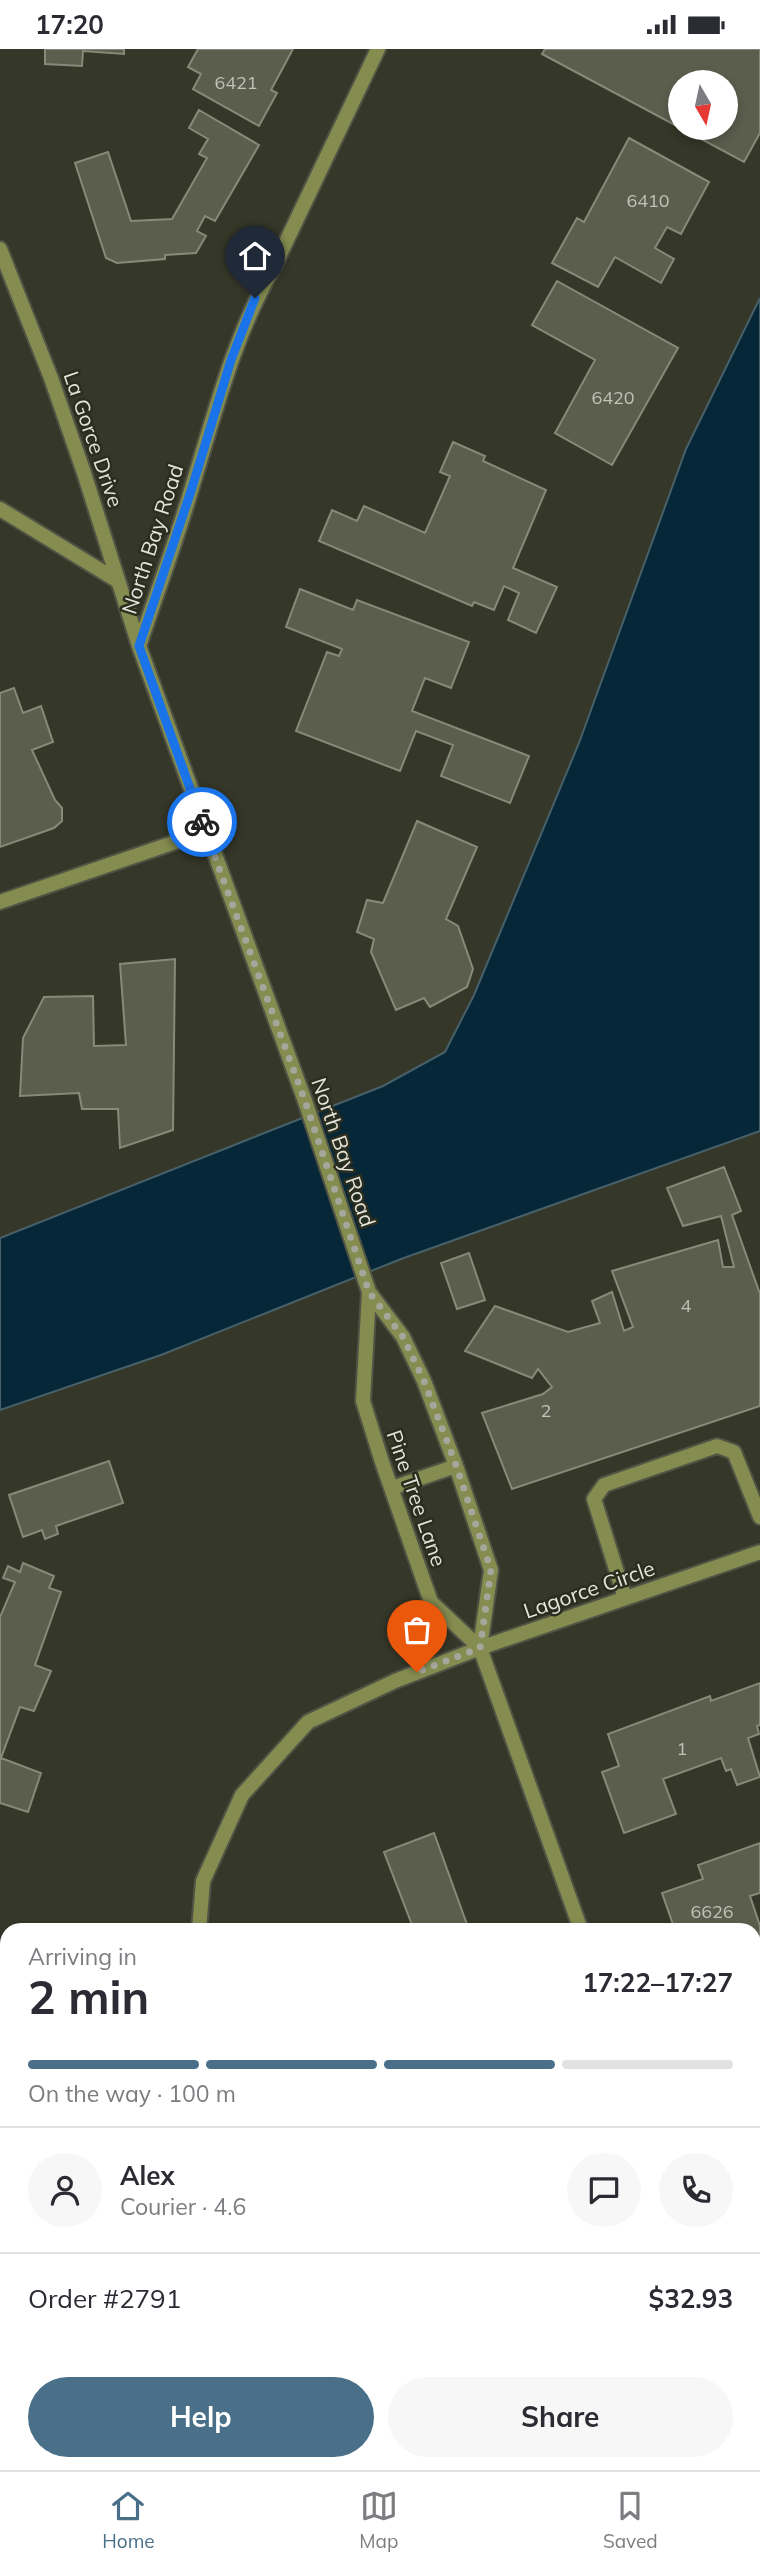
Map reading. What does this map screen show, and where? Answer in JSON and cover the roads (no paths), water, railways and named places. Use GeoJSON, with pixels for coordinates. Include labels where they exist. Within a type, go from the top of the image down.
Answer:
{"type":"FeatureCollection","features":[{"type":"Feature","properties":{"kind":"street","name":"North Bay Road"},"geometry":{"type":"LineString","coordinates":[[369,1292],[305,1101],[139,646],[231,360],[255,298],[275,265],[379,49]]}},
{"type":"Feature","properties":{"kind":"street","name":"La Gorce Drive"},"geometry":{"type":"LineString","coordinates":[[0,249],[51,378],[139,646]]}},
{"type":"Feature","properties":{"kind":"street"},"geometry":{"type":"LineString","coordinates":[[0,509],[118,581]]}},
{"type":"Feature","properties":{"kind":"street"},"geometry":{"type":"LineString","coordinates":[[0,902],[205,832]]}},
{"type":"Feature","properties":{"kind":"street"},"geometry":{"type":"LineString","coordinates":[[369,1292],[403,1337],[424,1381],[491,1570],[480,1648]]}},
{"type":"Feature","properties":{"kind":"street","name":"Pine Tree Lane"},"geometry":{"type":"LineString","coordinates":[[369,1292],[363,1401],[430,1602],[480,1648],[578,1923]]}},
{"type":"Feature","properties":{"kind":"street"},"geometry":{"type":"LineString","coordinates":[[625,1598],[594,1499],[604,1485],[717,1446],[734,1452],[760,1517]]}},
{"type":"Feature","properties":{"kind":"street"},"geometry":{"type":"LineString","coordinates":[[392,1488],[456,1465]]}},
{"type":"Feature","properties":{"kind":"street","name":"Lagorce Circle"},"geometry":{"type":"LineString","coordinates":[[199,1923],[203,1881],[242,1795],[308,1722],[395,1681],[480,1648],[760,1552]]}},
{"type":"Feature","properties":{"kind":"water"},"geometry":{"type":"Polygon","coordinates":[[[760,298],[760,1131],[401,1259],[161,1355],[0,1410],[0,1238],[383,1086],[445,1052],[474,995],[579,743],[686,449],[760,298]]]}}]}
